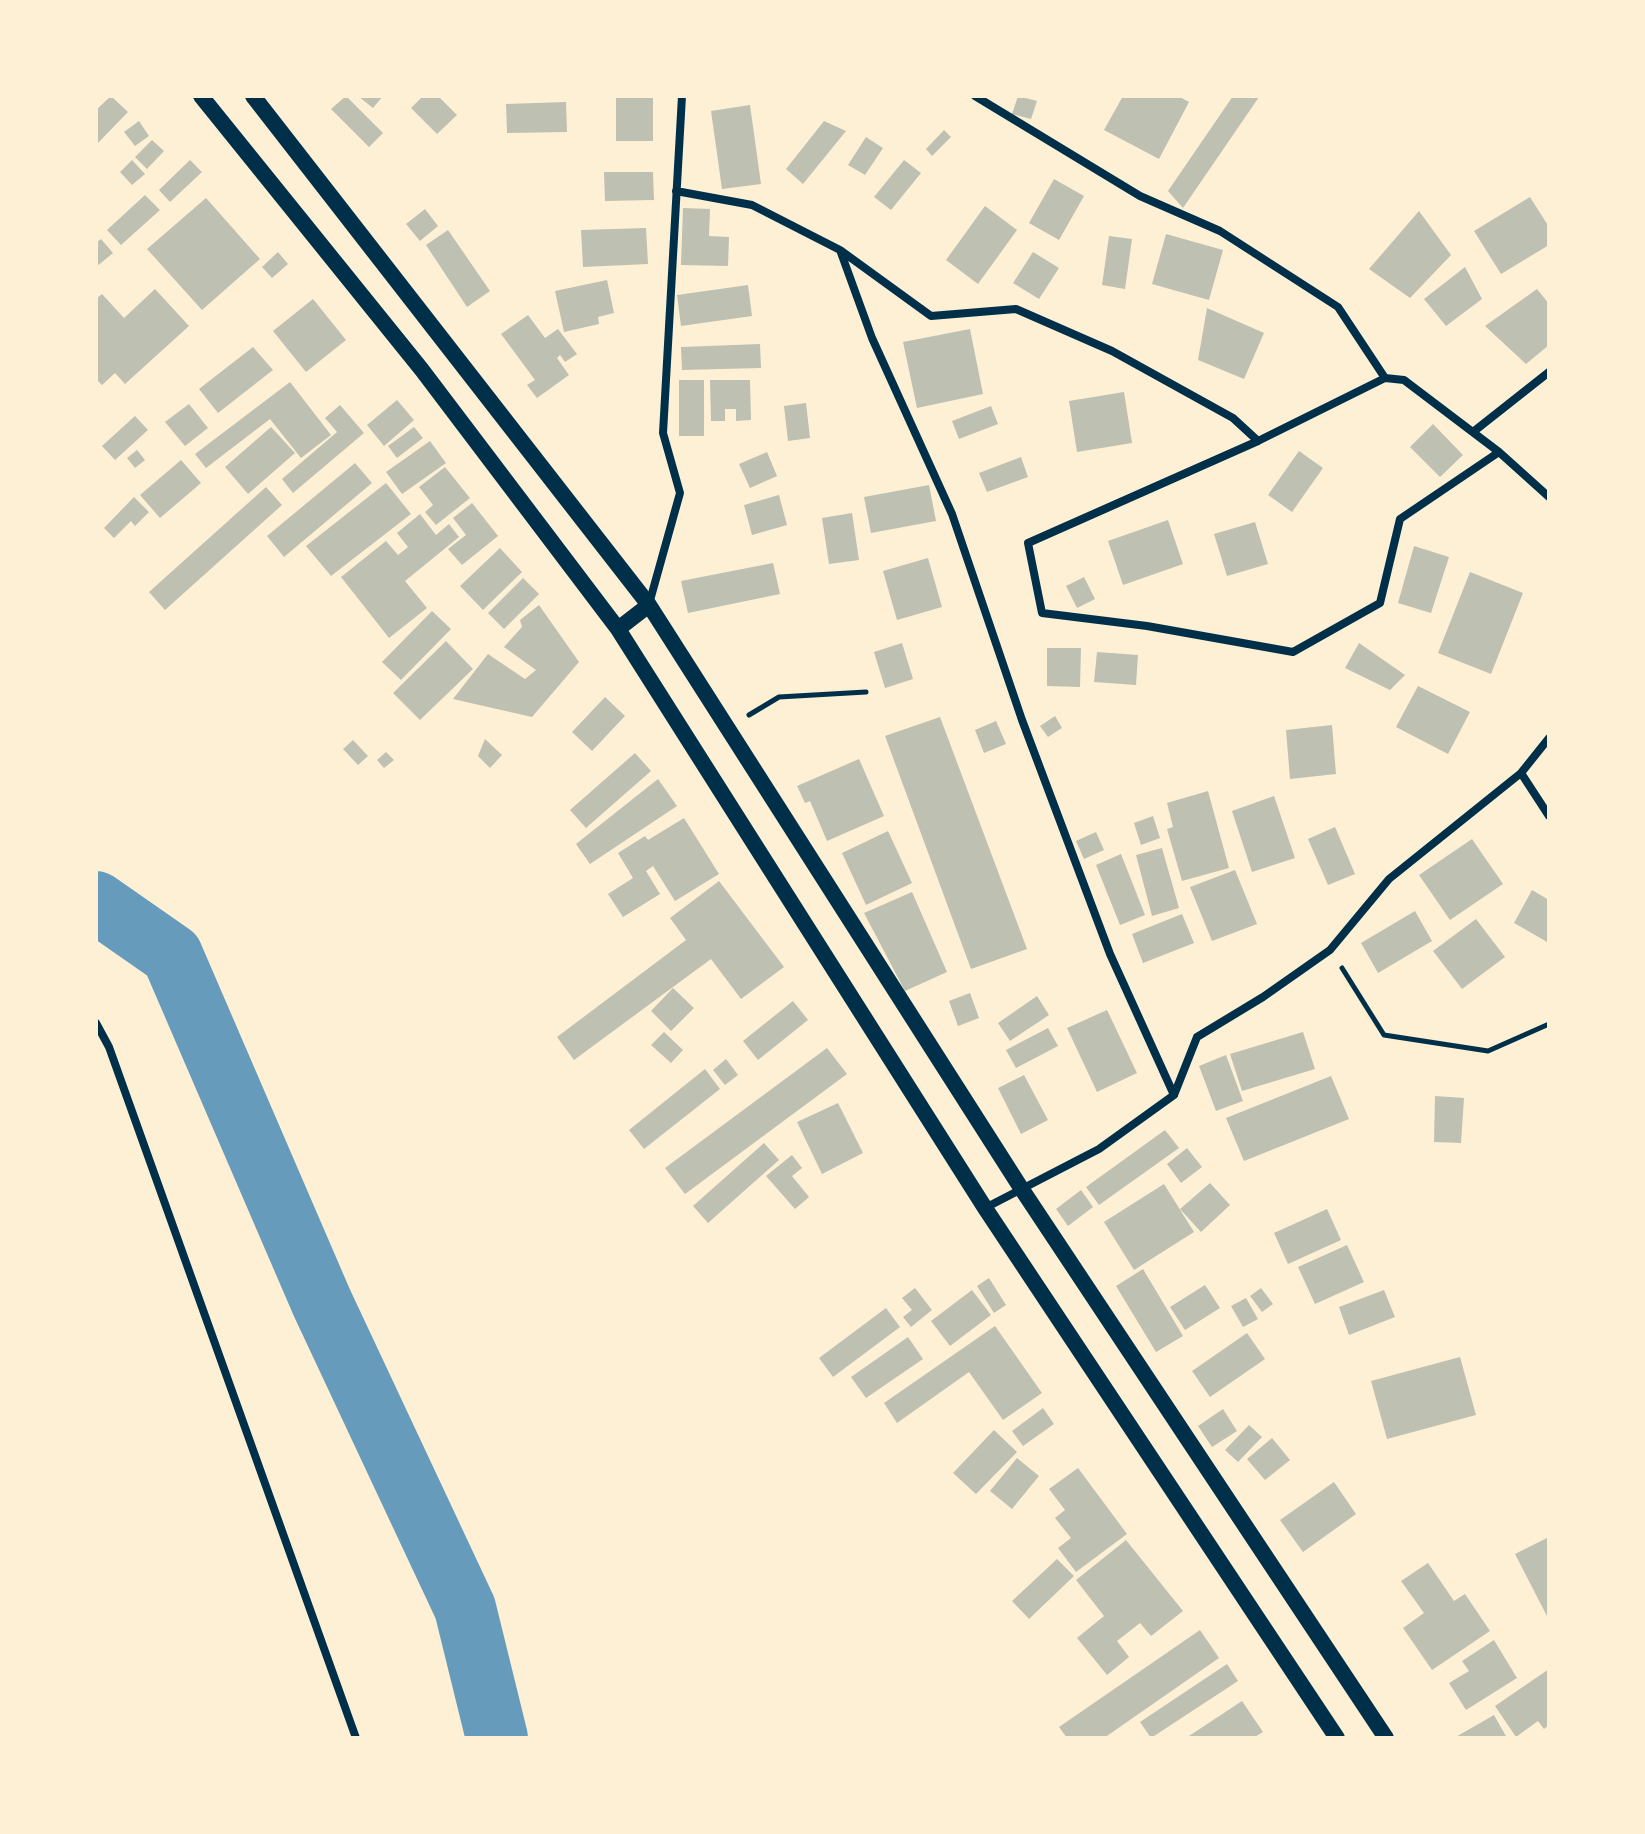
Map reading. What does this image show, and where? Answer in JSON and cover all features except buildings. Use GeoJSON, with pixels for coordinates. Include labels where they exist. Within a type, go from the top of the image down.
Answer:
{"type":"FeatureCollection","features":[{"type":"Feature","properties":{"kind":"main road"},"geometry":{"type":"LineString","coordinates":[[201,96],[422,370],[618,629],[985,1208],[1337,1738]]}},
{"type":"Feature","properties":{"kind":"main road"},"geometry":{"type":"LineString","coordinates":[[253,96],[649,605],[1021,1188],[1386,1738]]}},
{"type":"Feature","properties":{"kind":"main road"},"geometry":{"type":"LineString","coordinates":[[618,629],[649,605]]}},
{"type":"Feature","properties":{"kind":"street"},"geometry":{"type":"LineString","coordinates":[[649,605],[680,493],[663,433],[682,96]]}},
{"type":"Feature","properties":{"kind":"street"},"geometry":{"type":"LineString","coordinates":[[975,96],[1140,196],[1220,231],[1338,307],[1385,378]]}},
{"type":"Feature","properties":{"kind":"street"},"geometry":{"type":"LineString","coordinates":[[676,191],[752,205],[840,250],[931,316],[1016,309],[1112,351],[1233,418],[1258,441]]}},
{"type":"Feature","properties":{"kind":"street"},"geometry":{"type":"LineString","coordinates":[[840,250],[872,338],[952,514],[1022,720],[1110,954],[1174,1095]]}},
{"type":"Feature","properties":{"kind":"street"},"geometry":{"type":"LineString","coordinates":[[1473,432],[1549,372]]}},
{"type":"Feature","properties":{"kind":"street"},"geometry":{"type":"LineString","coordinates":[[1499,452],[1400,519],[1380,603],[1293,652],[1147,626],[1042,613],[1028,543],[1258,441],[1385,378],[1404,380],[1499,452],[1549,497]]}},
{"type":"Feature","properties":{"kind":"street"},"geometry":{"type":"LineString","coordinates":[[985,1208],[1099,1149],[1174,1095],[1197,1037],[1263,997],[1330,950],[1389,879],[1521,773],[1549,738]]}},
{"type":"Feature","properties":{"kind":"street"},"geometry":{"type":"LineString","coordinates":[[1521,773],[1549,816]]}},
{"type":"Feature","properties":{"kind":"street"},"geometry":{"type":"LineString","coordinates":[[96,1023],[109,1047],[356,1738]]}},
{"type":"Feature","properties":{"kind":"path"},"geometry":{"type":"LineString","coordinates":[[727,727],[779,697],[866,692]]}},
{"type":"Feature","properties":{"kind":"path"},"geometry":{"type":"LineString","coordinates":[[1330,950],[1384,1035],[1488,1051],[1549,1024]]}},
{"type":"Feature","properties":{"kind":"waterway"},"geometry":{"type":"LineString","coordinates":[[96,902],[172,955],[322,1303],[465,1608],[497,1738]]}}]}
